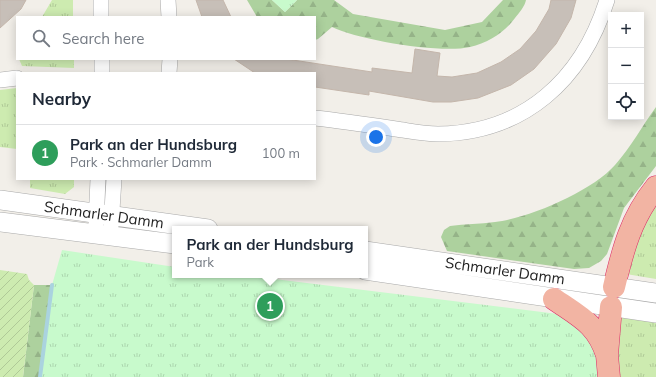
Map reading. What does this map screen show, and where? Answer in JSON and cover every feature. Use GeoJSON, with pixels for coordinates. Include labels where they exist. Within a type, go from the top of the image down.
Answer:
{"type":"FeatureCollection","features":[{"type":"Feature","properties":{"kind":"highway"},"geometry":{"type":"LineString","coordinates":[[609,377],[607,355],[612,297],[624,243],[638,212],[656,187]]}},
{"type":"Feature","properties":{"kind":"highway"},"geometry":{"type":"LineString","coordinates":[[554,299],[584,319],[594,328],[602,340],[607,355]]}},
{"type":"Feature","properties":{"kind":"street"},"geometry":{"type":"LineString","coordinates":[[101,0],[101,16]]}},
{"type":"Feature","properties":{"kind":"street"},"geometry":{"type":"LineString","coordinates":[[168,0],[169,16]]}},
{"type":"Feature","properties":{"kind":"street"},"geometry":{"type":"LineString","coordinates":[[316,118],[438,134],[470,131],[515,117],[534,106],[556,87],[577,65],[596,30],[607,0]]}},
{"type":"Feature","properties":{"kind":"street"},"geometry":{"type":"LineString","coordinates":[[102,60],[102,72]]}},
{"type":"Feature","properties":{"kind":"street"},"geometry":{"type":"LineString","coordinates":[[169,72],[170,60]]}},
{"type":"Feature","properties":{"kind":"street"},"geometry":{"type":"LineString","coordinates":[[0,80],[16,78]]}},
{"type":"Feature","properties":{"kind":"street"},"geometry":{"type":"LineString","coordinates":[[98,180],[104,215]]}},
{"type":"Feature","properties":{"kind":"street"},"geometry":{"type":"LineString","coordinates":[[102,236],[104,215],[114,180]]}},
{"type":"Feature","properties":{"kind":"street","name":"Schmarler Damm"},"geometry":{"type":"LineString","coordinates":[[0,200],[186,226]]}},
{"type":"Feature","properties":{"kind":"street","name":"Schmarler Damm"},"geometry":{"type":"LineString","coordinates":[[0,222],[172,244]]}},
{"type":"Feature","properties":{"kind":"street","name":"Schmarler Damm"},"geometry":{"type":"LineString","coordinates":[[368,252],[612,297]]}},
{"type":"Feature","properties":{"kind":"street","name":"Schmarler Damm"},"geometry":{"type":"LineString","coordinates":[[368,270],[554,299],[612,297]]}},
{"type":"Feature","properties":{"kind":"street"},"geometry":{"type":"LineString","coordinates":[[612,297],[651,292]]}},
{"type":"Feature","properties":{"kind":"street"},"geometry":{"type":"LineString","coordinates":[[612,297],[656,313]]}},
{"type":"Feature","properties":{"kind":"green space"},"geometry":{"type":"Polygon","coordinates":[[[52,0],[73,0],[73,16],[43,16],[52,0]]]}},
{"type":"Feature","properties":{"kind":"green space"},"geometry":{"type":"Polygon","coordinates":[[[247,0],[272,0],[285,12],[297,0],[334,0],[353,14],[445,30],[482,22],[503,0],[526,0],[522,9],[501,33],[477,45],[457,49],[440,49],[380,41],[361,37],[332,27],[316,40],[316,16],[256,16],[247,0]]]}},
{"type":"Feature","properties":{"kind":"green space"},"geometry":{"type":"Polygon","coordinates":[[[272,0],[297,0],[285,12],[272,0]]]}},
{"type":"Feature","properties":{"kind":"green space"},"geometry":{"type":"Polygon","coordinates":[[[19,60],[74,60],[74,68],[22,66],[19,60]]]}},
{"type":"Feature","properties":{"kind":"green space"},"geometry":{"type":"Polygon","coordinates":[[[16,88],[16,149],[0,147],[0,90],[16,88]]]}},
{"type":"Feature","properties":{"kind":"green space"},"geometry":{"type":"Polygon","coordinates":[[[656,107],[656,166],[624,208],[607,254],[601,261],[589,268],[574,269],[447,251],[441,237],[444,230],[450,226],[495,222],[525,215],[560,202],[605,175],[621,158],[656,107]]]}},
{"type":"Feature","properties":{"kind":"green space"},"geometry":{"type":"Polygon","coordinates":[[[30,180],[74,180],[74,187],[65,194],[30,188],[30,180]]]}},
{"type":"Feature","properties":{"kind":"green space"},"geometry":{"type":"Polygon","coordinates":[[[656,199],[656,279],[626,274],[631,244],[656,199]]]}},
{"type":"Feature","properties":{"kind":"green space"},"geometry":{"type":"Polygon","coordinates":[[[62,250],[172,267],[172,278],[265,278],[558,314],[589,331],[603,377],[40,377],[52,285],[62,250]]]}},
{"type":"Feature","properties":{"kind":"green space"},"geometry":{"type":"Polygon","coordinates":[[[0,270],[27,274],[29,280],[34,285],[23,377],[0,377],[0,270]]]}},
{"type":"Feature","properties":{"kind":"green space"},"geometry":{"type":"Polygon","coordinates":[[[34,285],[52,285],[40,377],[23,377],[34,285]]]}},
{"type":"Feature","properties":{"kind":"green space"},"geometry":{"type":"Polygon","coordinates":[[[625,317],[656,322],[656,377],[615,377],[620,318],[625,317]]]}},
{"type":"Feature","properties":{"kind":"building"},"geometry":{"type":"Polygon","coordinates":[[[0,0],[26,0],[21,9],[0,28],[0,0]]]}},
{"type":"Feature","properties":{"kind":"building"},"geometry":{"type":"Polygon","coordinates":[[[196,0],[223,0],[231,16],[202,16],[196,0]]]}},
{"type":"Feature","properties":{"kind":"building"},"geometry":{"type":"Polygon","coordinates":[[[551,0],[576,0],[571,18],[556,44],[534,69],[511,85],[478,98],[451,102],[433,102],[369,91],[369,95],[316,87],[316,72],[254,72],[236,60],[293,60],[372,72],[372,68],[412,73],[415,49],[440,53],[437,76],[452,77],[477,73],[501,62],[520,49],[536,31],[549,9],[551,0]]]}},
{"type":"Feature","properties":{"kind":"waterway"},"geometry":{"type":"LineString","coordinates":[[40,377],[52,285]]}},
{"type":"Feature","properties":{"kind":"place","name":"Park an der Hundsburg"},"geometry":{"type":"Point","coordinates":[270,306]}}]}
